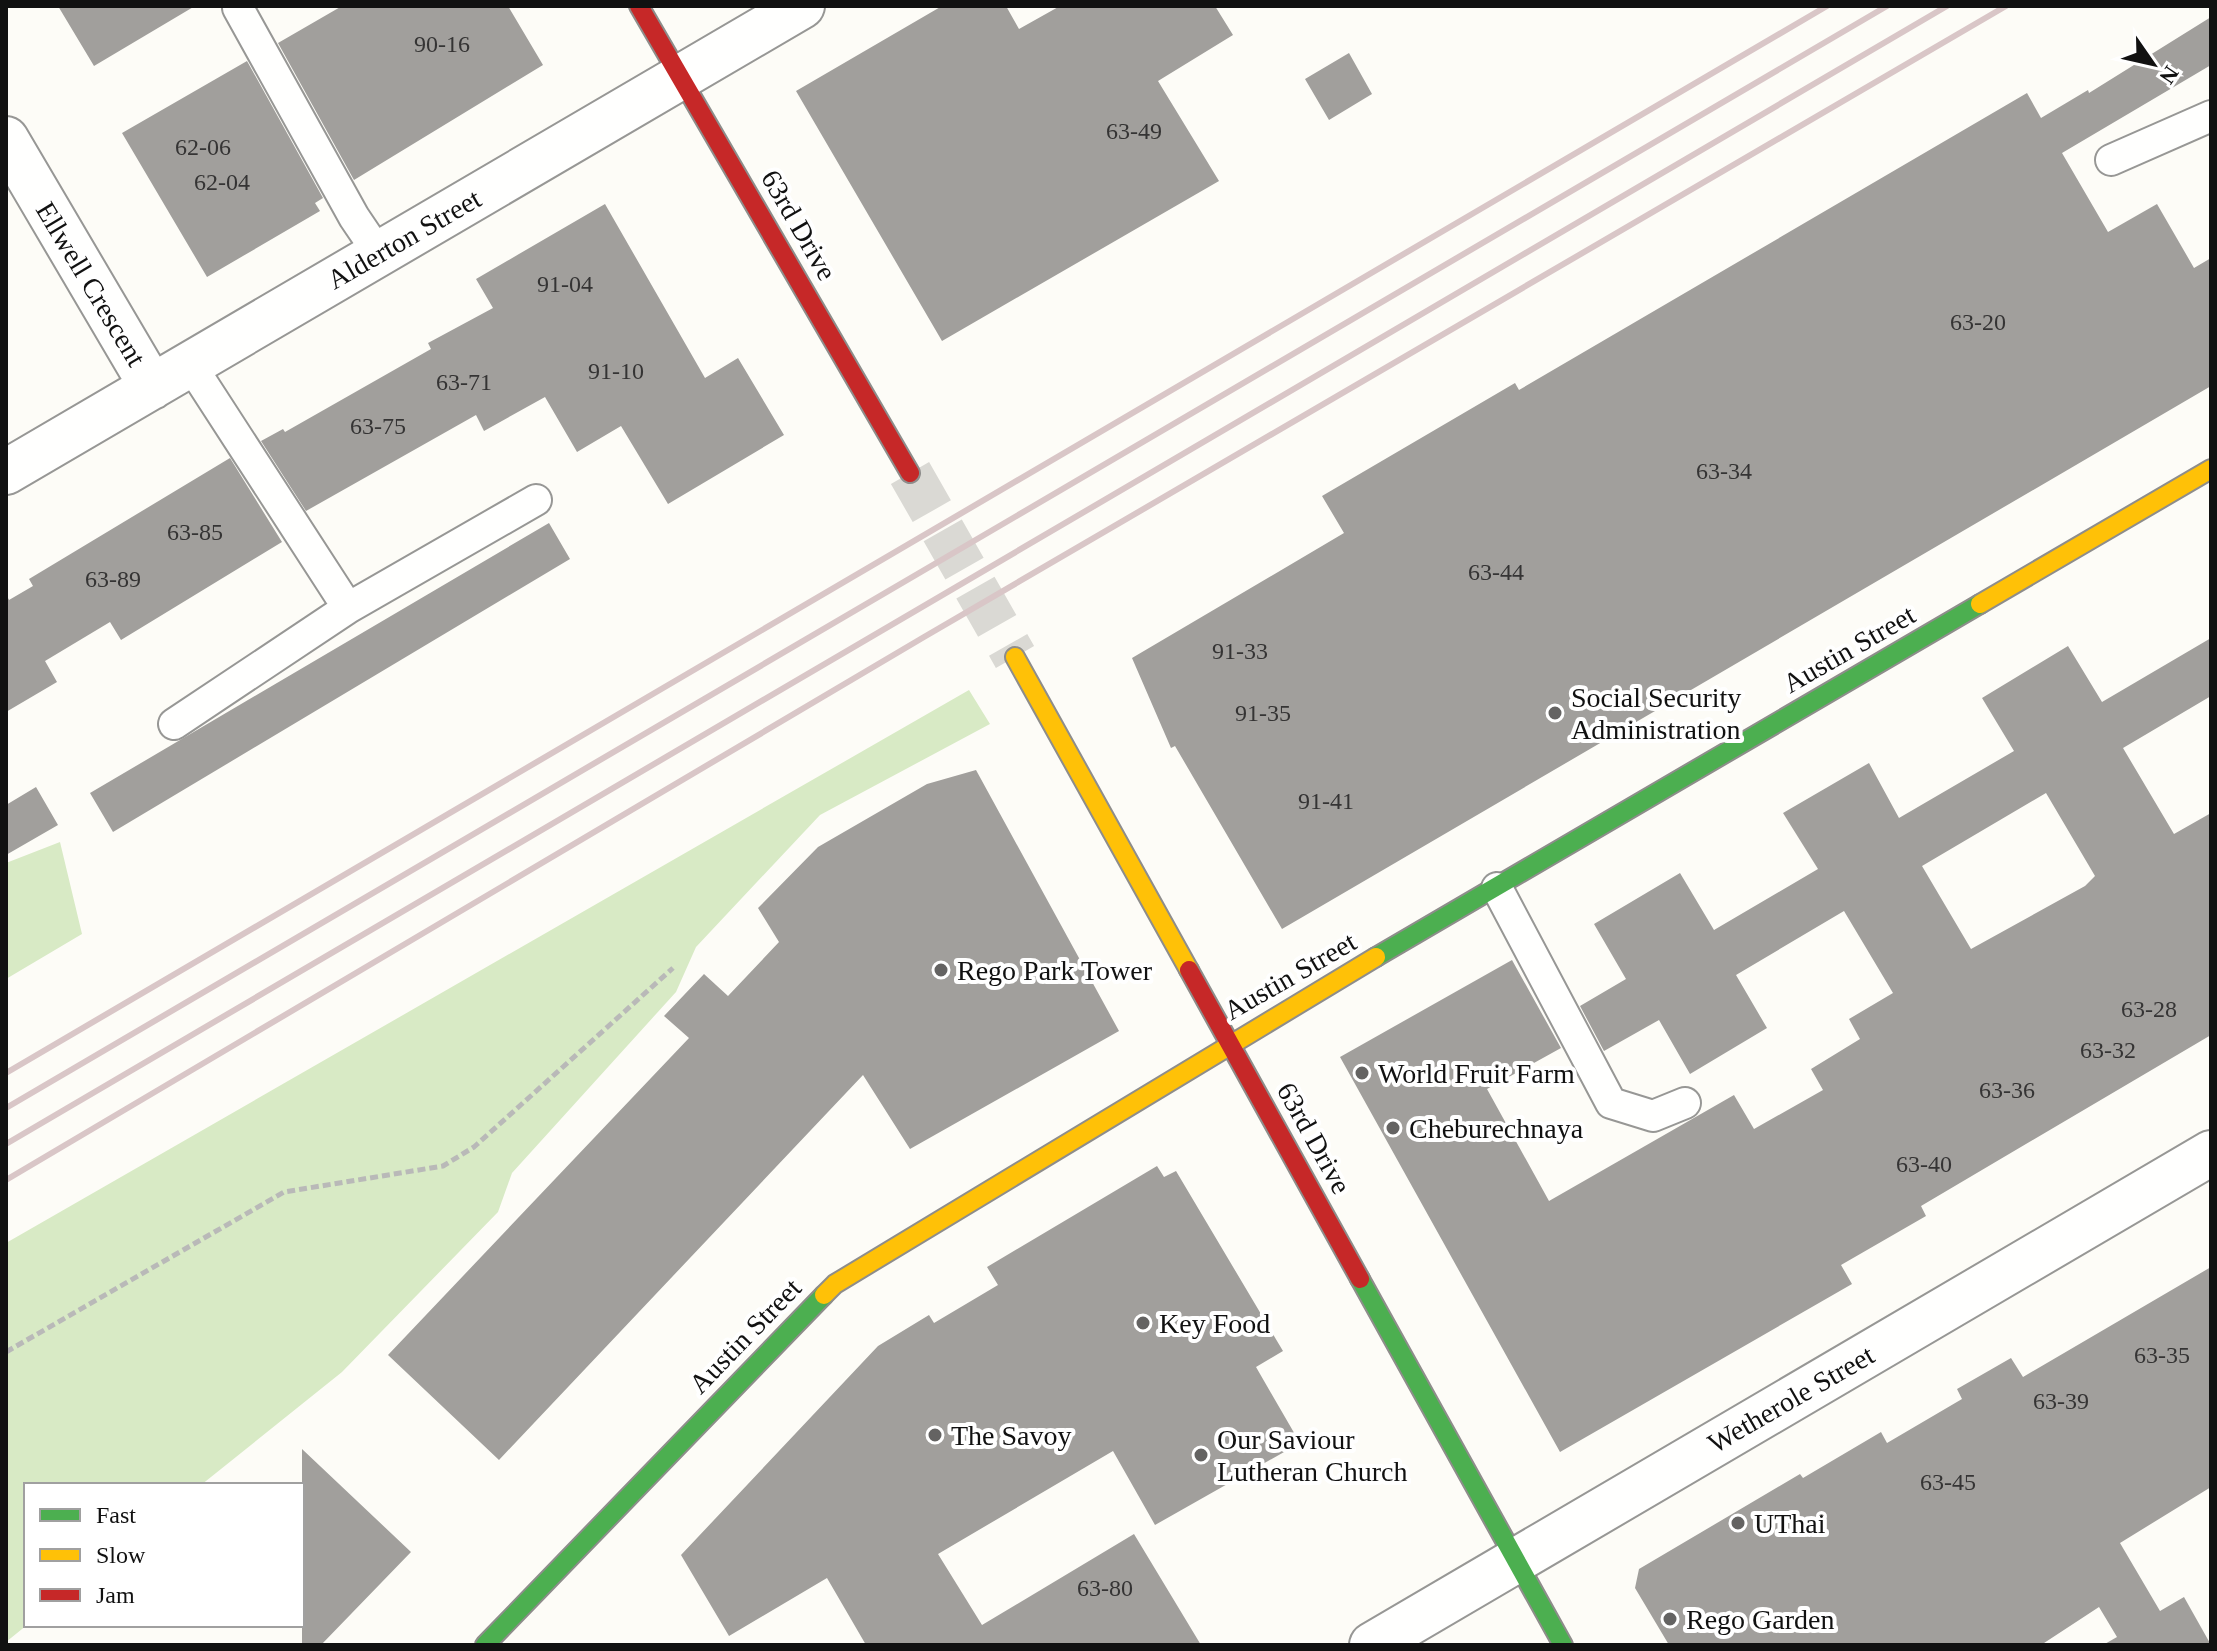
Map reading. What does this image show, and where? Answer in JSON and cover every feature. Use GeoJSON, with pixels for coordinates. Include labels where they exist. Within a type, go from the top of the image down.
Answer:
{"type":"FeatureCollection","features":[{"type":"Feature","properties":{"kind":"street","name":"63rd Drive"},"geometry":{"type":"LineString","coordinates":[[639,6],[910,473]]}},
{"type":"Feature","properties":{"kind":"street","name":"Alderton Street"},"geometry":{"type":"LineString","coordinates":[[6,472],[802,6]]}},
{"type":"Feature","properties":{"kind":"street","name":"Ellwell Crescent"},"geometry":{"type":"LineString","coordinates":[[8,145],[152,387]]}},
{"type":"Feature","properties":{"kind":"street","name":"Austin Street"},"geometry":{"type":"LineString","coordinates":[[485,1645],[835,1284],[1230,1043],[2211,469]]}},
{"type":"Feature","properties":{"kind":"street","name":"63rd Drive"},"geometry":{"type":"LineString","coordinates":[[1015,657],[1563,1645]]}},
{"type":"Feature","properties":{"kind":"street","name":"Wetherole Street"},"geometry":{"type":"LineString","coordinates":[[1372,1645],[2211,1153]]}},
{"type":"Feature","properties":{"kind":"lane"},"geometry":{"type":"LineString","coordinates":[[238,8],[354,217],[379,254]]}},
{"type":"Feature","properties":{"kind":"lane"},"geometry":{"type":"LineString","coordinates":[[2111,160],[2211,116]]}},
{"type":"Feature","properties":{"kind":"lane"},"geometry":{"type":"LineString","coordinates":[[190,364],[348,608]]}},
{"type":"Feature","properties":{"kind":"lane"},"geometry":{"type":"LineString","coordinates":[[174,724],[348,608],[536,500]]}},
{"type":"Feature","properties":{"kind":"lane"},"geometry":{"type":"LineString","coordinates":[[1497,888],[1611,1103],[1653,1116],[1685,1103]]}},
{"type":"Feature","properties":{"kind":"path"},"geometry":{"type":"LineString","coordinates":[[6,1352],[284,1192],[443,1166],[474,1147],[673,968]]}},
{"type":"Feature","properties":{"kind":"green space"},"geometry":{"type":"Polygon","coordinates":[[[969,690],[990,724],[820,815],[696,947],[676,992],[512,1173],[498,1212],[342,1372],[203,1483],[24,1483],[25,1627],[6,1642],[6,1243],[969,690]]]}},
{"type":"Feature","properties":{"kind":"green space"},"geometry":{"type":"Polygon","coordinates":[[[60,842],[82,934],[6,979],[6,863],[60,842]]]}},
{"type":"Feature","properties":{"kind":"building"},"geometry":{"type":"Polygon","coordinates":[[[58,6],[195,6],[94,66],[58,6]]]}},
{"type":"Feature","properties":{"kind":"building"},"geometry":{"type":"Polygon","coordinates":[[[342,6],[508,6],[543,65],[354,180],[278,43],[342,6]]]}},
{"type":"Feature","properties":{"kind":"building"},"geometry":{"type":"Polygon","coordinates":[[[942,6],[1006,6],[1019,29],[1060,6],[1215,6],[1233,35],[1158,81],[1219,181],[942,341],[796,91],[942,6]]]}},
{"type":"Feature","properties":{"kind":"building"},"geometry":{"type":"Polygon","coordinates":[[[2211,17],[2211,65],[2062,153],[2108,232],[2157,204],[2194,268],[2211,258],[2211,386],[1282,929],[1175,746],[1171,748],[1132,658],[1344,533],[1322,496],[1515,383],[1519,390],[2027,93],[2041,118],[2088,90],[2089,93],[2211,17]]]}},
{"type":"Feature","properties":{"kind":"building"},"geometry":{"type":"Polygon","coordinates":[[[1349,53],[1372,94],[1329,120],[1305,79],[1349,53]]]}},
{"type":"Feature","properties":{"kind":"building"},"geometry":{"type":"Polygon","coordinates":[[[247,61],[323,198],[315,203],[320,211],[207,277],[122,133],[247,61]]]}},
{"type":"Feature","properties":{"kind":"building"},"geometry":{"type":"Polygon","coordinates":[[[605,204],[705,378],[738,358],[784,435],[668,504],[621,426],[577,452],[545,397],[484,431],[476,415],[306,511],[261,441],[283,429],[285,432],[431,349],[428,343],[493,308],[476,279],[605,204]]]}},
{"type":"Feature","properties":{"kind":"building"},"geometry":{"type":"Polygon","coordinates":[[[230,458],[282,542],[121,640],[110,622],[45,661],[57,682],[6,712],[6,594],[9,600],[33,586],[29,579],[230,458]]]}},
{"type":"Feature","properties":{"kind":"building"},"geometry":{"type":"Polygon","coordinates":[[[549,523],[570,559],[113,832],[90,793],[549,523]]]}},
{"type":"Feature","properties":{"kind":"building"},"geometry":{"type":"Polygon","coordinates":[[[2211,638],[2211,696],[2123,748],[2174,834],[2211,813],[2211,1035],[1921,1206],[1926,1216],[1841,1265],[1852,1284],[1560,1452],[1340,1057],[1512,960],[1561,1048],[1487,1089],[1549,1201],[1734,1095],[1754,1129],[1823,1090],[1811,1069],[1860,1039],[1849,1019],[1893,993],[1844,911],[1736,975],[1767,1028],[1690,1074],[1659,1020],[1604,1051],[1580,1006],[1626,979],[1594,924],[1680,873],[1714,930],[1818,869],[1783,813],[1869,763],[1899,818],[2014,751],[1982,698],[2068,646],[2102,702],[2211,638]],[[2046,793],[1922,866],[1971,949],[2085,886],[2095,876],[2046,793]]]}},
{"type":"Feature","properties":{"kind":"building"},"geometry":{"type":"Polygon","coordinates":[[[976,770],[1119,1031],[910,1149],[863,1075],[499,1460],[388,1355],[689,1038],[664,1016],[704,974],[728,996],[779,942],[758,908],[818,847],[927,784],[976,770]]]}},
{"type":"Feature","properties":{"kind":"building"},"geometry":{"type":"Polygon","coordinates":[[[36,787],[58,825],[6,855],[6,805],[36,787]]]}},
{"type":"Feature","properties":{"kind":"building"},"geometry":{"type":"Polygon","coordinates":[[[1157,1166],[1164,1177],[1176,1171],[1283,1351],[1256,1367],[1300,1443],[1155,1525],[1113,1451],[938,1554],[982,1625],[1134,1534],[1201,1645],[866,1645],[827,1578],[729,1636],[681,1555],[878,1346],[929,1315],[934,1323],[998,1285],[987,1267],[1157,1166]]]}},
{"type":"Feature","properties":{"kind":"building"},"geometry":{"type":"Polygon","coordinates":[[[2211,1267],[2211,1487],[2120,1543],[2160,1611],[2184,1597],[2211,1645],[2103,1645],[2117,1637],[2099,1607],[2041,1645],[1669,1645],[1635,1588],[1639,1569],[1800,1474],[1803,1478],[1881,1432],[1887,1443],[1962,1399],[1957,1389],[2011,1358],[2023,1377],[2211,1267]]]}},
{"type":"Feature","properties":{"kind":"building"},"geometry":{"type":"Polygon","coordinates":[[[302,1449],[411,1552],[321,1645],[302,1645],[302,1449]]]}},
{"type":"Feature","properties":{"kind":"tunnel"},"geometry":{"type":"LineString","coordinates":[[910,473],[1015,657]]}},
{"type":"Feature","properties":{"kind":"railway"},"geometry":{"type":"LineString","coordinates":[[6,1073],[1827,6]]}},
{"type":"Feature","properties":{"kind":"railway"},"geometry":{"type":"LineString","coordinates":[[6,1108],[1887,6]]}},
{"type":"Feature","properties":{"kind":"railway"},"geometry":{"type":"LineString","coordinates":[[6,1144],[1947,6]]}},
{"type":"Feature","properties":{"kind":"railway"},"geometry":{"type":"LineString","coordinates":[[6,1180],[924,637],[2006,6]]}},
{"type":"Feature","properties":{"kind":"traffic: fast"},"geometry":{"type":"LineString","coordinates":[[1376,957],[1980,604]]}},
{"type":"Feature","properties":{"kind":"traffic: fast"},"geometry":{"type":"LineString","coordinates":[[1360,1279],[1563,1645]]}},
{"type":"Feature","properties":{"kind":"traffic: fast"},"geometry":{"type":"LineString","coordinates":[[485,1645],[824,1295]]}},
{"type":"Feature","properties":{"kind":"traffic: slow"},"geometry":{"type":"LineString","coordinates":[[1980,604],[2211,469]]}},
{"type":"Feature","properties":{"kind":"traffic: slow"},"geometry":{"type":"LineString","coordinates":[[1015,657],[1189,970]]}},
{"type":"Feature","properties":{"kind":"traffic: slow"},"geometry":{"type":"LineString","coordinates":[[824,1295],[835,1284],[1376,957]]}},
{"type":"Feature","properties":{"kind":"traffic: jam"},"geometry":{"type":"LineString","coordinates":[[639,6],[910,473]]}},
{"type":"Feature","properties":{"kind":"traffic: jam"},"geometry":{"type":"LineString","coordinates":[[1189,970],[1360,1279]]}},
{"type":"Feature","properties":{"kind":"place","name":"Social Security Administration"},"geometry":{"type":"Point","coordinates":[1555,713]}},
{"type":"Feature","properties":{"kind":"place","name":"Rego Park Tower"},"geometry":{"type":"Point","coordinates":[941,970]}},
{"type":"Feature","properties":{"kind":"place","name":"World Fruit Farm"},"geometry":{"type":"Point","coordinates":[1362,1073]}},
{"type":"Feature","properties":{"kind":"place","name":"Cheburechnaya"},"geometry":{"type":"Point","coordinates":[1393,1128]}},
{"type":"Feature","properties":{"kind":"place","name":"Key Food"},"geometry":{"type":"Point","coordinates":[1143,1323]}},
{"type":"Feature","properties":{"kind":"place","name":"The Savoy"},"geometry":{"type":"Point","coordinates":[935,1435]}},
{"type":"Feature","properties":{"kind":"place","name":"Our Saviour Lutheran Church"},"geometry":{"type":"Point","coordinates":[1201,1455]}},
{"type":"Feature","properties":{"kind":"place","name":"UThai"},"geometry":{"type":"Point","coordinates":[1738,1523]}},
{"type":"Feature","properties":{"kind":"place","name":"Rego Garden"},"geometry":{"type":"Point","coordinates":[1670,1619]}}]}
